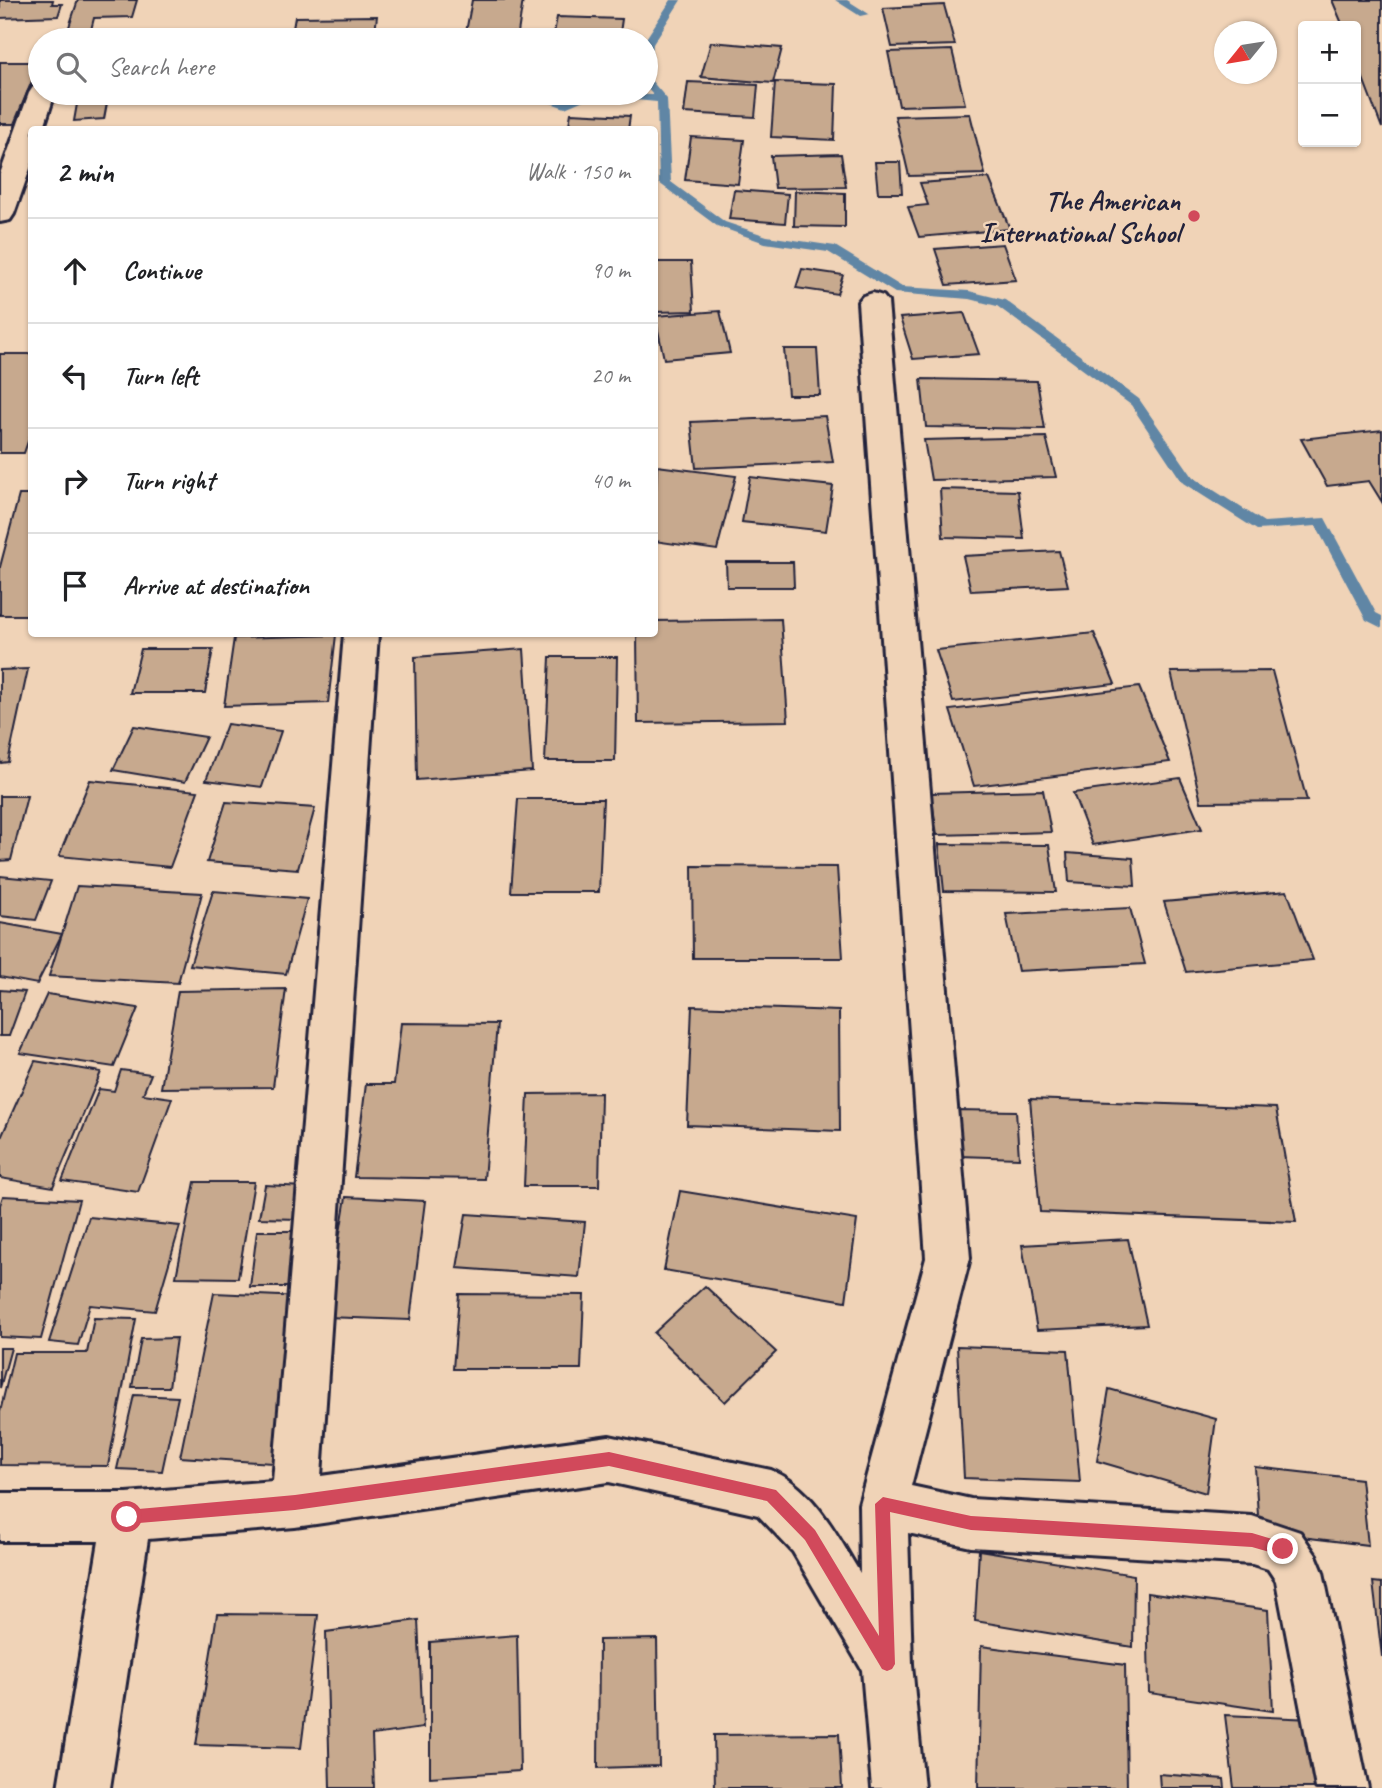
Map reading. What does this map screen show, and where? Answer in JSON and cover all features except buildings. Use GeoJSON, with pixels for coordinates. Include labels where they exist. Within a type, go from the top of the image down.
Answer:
{"type":"FeatureCollection","features":[{"type":"Feature","properties":{"kind":"street"},"geometry":{"type":"LineString","coordinates":[[31,126],[38,105]]}},
{"type":"Feature","properties":{"kind":"street"},"geometry":{"type":"LineString","coordinates":[[0,214],[28,133]]}},
{"type":"Feature","properties":{"kind":"street"},"geometry":{"type":"LineString","coordinates":[[873,302],[948,1258],[883,1504],[887,1664],[898,1788]]}},
{"type":"Feature","properties":{"kind":"street"},"geometry":{"type":"LineString","coordinates":[[295,1503],[361,637]]}},
{"type":"Feature","properties":{"kind":"street"},"geometry":{"type":"LineString","coordinates":[[0,1517],[127,1517],[295,1503],[609,1459],[771,1494],[810,1535],[887,1664]]}},
{"type":"Feature","properties":{"kind":"street"},"geometry":{"type":"LineString","coordinates":[[883,1504],[971,1523],[1252,1540],[1283,1549],[1299,1572],[1342,1788]]}},
{"type":"Feature","properties":{"kind":"street"},"geometry":{"type":"LineString","coordinates":[[84,1788],[127,1517]]}},
{"type":"Feature","properties":{"kind":"waterway"},"geometry":{"type":"LineString","coordinates":[[658,28],[676,0]]}},
{"type":"Feature","properties":{"kind":"waterway"},"geometry":{"type":"LineString","coordinates":[[840,0],[864,14]]}},
{"type":"Feature","properties":{"kind":"waterway"},"geometry":{"type":"LineString","coordinates":[[658,94],[662,99]]}},
{"type":"Feature","properties":{"kind":"waterway"},"geometry":{"type":"LineString","coordinates":[[658,99],[662,99]]}},
{"type":"Feature","properties":{"kind":"waterway"},"geometry":{"type":"LineString","coordinates":[[662,99],[665,183],[721,224],[765,239],[831,249],[899,290],[969,295],[1001,303],[1135,402],[1188,480],[1262,527],[1320,521],[1371,616],[1382,623]]}},
{"type":"Feature","properties":{"kind":"place","name":"The American International School"},"geometry":{"type":"Point","coordinates":[1194,216]}},
{"type":"Feature","properties":{"kind":"route"},"geometry":{"type":"LineString","coordinates":[[127,1517],[295,1503],[609,1459],[771,1494],[810,1535],[887,1664],[883,1504],[971,1523],[1252,1540],[1283,1549]]}}]}
